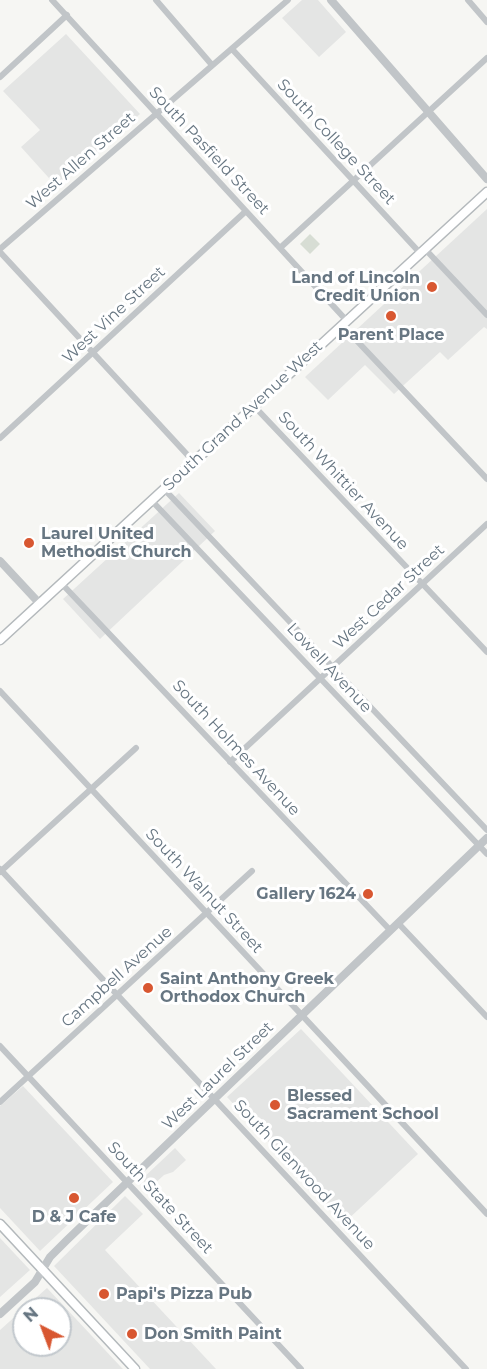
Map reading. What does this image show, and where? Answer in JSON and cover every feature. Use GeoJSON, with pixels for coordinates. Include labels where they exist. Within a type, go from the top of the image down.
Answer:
{"type":"FeatureCollection","features":[{"type":"Feature","properties":{"kind":"main road","name":"South Grand Avenue West"},"geometry":{"type":"LineString","coordinates":[[0,640],[487,192]]}},
{"type":"Feature","properties":{"kind":"main road"},"geometry":{"type":"LineString","coordinates":[[0,1224],[135,1369]]}},
{"type":"Feature","properties":{"kind":"street","name":"South Pasfield Street"},"geometry":{"type":"LineString","coordinates":[[52,0],[280,248],[344,323],[487,479]]}},
{"type":"Feature","properties":{"kind":"street"},"geometry":{"type":"LineString","coordinates":[[156,0],[212,65]]}},
{"type":"Feature","properties":{"kind":"street","name":"West Allen Street"},"geometry":{"type":"LineString","coordinates":[[0,250],[288,0]]}},
{"type":"Feature","properties":{"kind":"street"},"geometry":{"type":"LineString","coordinates":[[332,0],[487,179]]}},
{"type":"Feature","properties":{"kind":"street"},"geometry":{"type":"LineString","coordinates":[[468,0],[487,22]]}},
{"type":"Feature","properties":{"kind":"street"},"geometry":{"type":"LineString","coordinates":[[0,77],[67,15]]}},
{"type":"Feature","properties":{"kind":"street","name":"South College Street"},"geometry":{"type":"LineString","coordinates":[[231,49],[353,180],[487,315]]}},
{"type":"Feature","properties":{"kind":"street"},"geometry":{"type":"LineString","coordinates":[[280,248],[487,57]]}},
{"type":"Feature","properties":{"kind":"street","name":"West Vine Street"},"geometry":{"type":"LineString","coordinates":[[0,438],[246,211]]}},
{"type":"Feature","properties":{"kind":"street"},"geometry":{"type":"LineString","coordinates":[[0,250],[194,462]]}},
{"type":"Feature","properties":{"kind":"street","name":"South Whittier Avenue"},"geometry":{"type":"LineString","coordinates":[[254,406],[487,652]]}},
{"type":"Feature","properties":{"kind":"street","name":"Lowell Avenue"},"geometry":{"type":"LineString","coordinates":[[164,489],[487,830]]}},
{"type":"Feature","properties":{"kind":"street","name":"Lowell Avenue"},"geometry":{"type":"LineString","coordinates":[[152,501],[487,854]]}},
{"type":"Feature","properties":{"kind":"street","name":"West Cedar Street"},"geometry":{"type":"LineString","coordinates":[[230,762],[487,524]]}},
{"type":"Feature","properties":{"kind":"street"},"geometry":{"type":"LineString","coordinates":[[0,561],[39,604]]}},
{"type":"Feature","properties":{"kind":"street","name":"South Holmes Avenue"},"geometry":{"type":"LineString","coordinates":[[62,584],[390,930]]}},
{"type":"Feature","properties":{"kind":"street","name":"South Walnut Street"},"geometry":{"type":"LineString","coordinates":[[0,691],[487,1214]]}},
{"type":"Feature","properties":{"kind":"street"},"geometry":{"type":"LineString","coordinates":[[1,870],[136,748]]}},
{"type":"Feature","properties":{"kind":"street","name":"West Laurel Street"},"geometry":{"type":"LineString","coordinates":[[0,1314],[35,1282],[50,1257],[487,838]]}},
{"type":"Feature","properties":{"kind":"street","name":"South Glenwood Avenue"},"geometry":{"type":"LineString","coordinates":[[1,870],[466,1369]]}},
{"type":"Feature","properties":{"kind":"street","name":"Campbell Avenue"},"geometry":{"type":"LineString","coordinates":[[0,1102],[252,872]]}},
{"type":"Feature","properties":{"kind":"street"},"geometry":{"type":"LineString","coordinates":[[398,923],[487,1017]]}},
{"type":"Feature","properties":{"kind":"street","name":"South State Street"},"geometry":{"type":"LineString","coordinates":[[0,1046],[301,1369]]}},
{"type":"Feature","properties":{"kind":"shaded area"},"geometry":{"type":"Polygon","coordinates":[[[302,0],[318,0],[346,32],[319,57],[282,18],[302,0]]]}},
{"type":"Feature","properties":{"kind":"shaded area"},"geometry":{"type":"Polygon","coordinates":[[[66,34],[140,114],[57,187],[21,147],[40,130],[3,91],[66,34]]]}},
{"type":"Feature","properties":{"kind":"shaded area"},"geometry":{"type":"Polygon","coordinates":[[[487,209],[487,329],[484,327],[448,360],[440,352],[394,394],[365,365],[328,400],[305,377],[487,209]]]}},
{"type":"Feature","properties":{"kind":"shaded area"},"geometry":{"type":"Polygon","coordinates":[[[310,234],[320,244],[310,254],[300,244],[310,234]]]}},
{"type":"Feature","properties":{"kind":"shaded area"},"geometry":{"type":"Polygon","coordinates":[[[179,493],[215,531],[100,639],[63,599],[179,493]]]}},
{"type":"Feature","properties":{"kind":"shaded area"},"geometry":{"type":"Polygon","coordinates":[[[301,1029],[418,1154],[344,1223],[227,1097],[301,1029]]]}},
{"type":"Feature","properties":{"kind":"shaded area"},"geometry":{"type":"Polygon","coordinates":[[[23,1086],[113,1182],[40,1251],[0,1208],[0,1106],[23,1086]]]}},
{"type":"Feature","properties":{"kind":"shaded area"},"geometry":{"type":"Polygon","coordinates":[[[175,1148],[186,1160],[150,1188],[142,1179],[175,1148]]]}},
{"type":"Feature","properties":{"kind":"shaded area"},"geometry":{"type":"Polygon","coordinates":[[[125,1196],[143,1214],[105,1250],[216,1369],[150,1369],[54,1266],[125,1196]]]}},
{"type":"Feature","properties":{"kind":"shaded area"},"geometry":{"type":"Polygon","coordinates":[[[0,1238],[30,1270],[0,1297],[0,1238]]]}},
{"type":"Feature","properties":{"kind":"shaded area"},"geometry":{"type":"Polygon","coordinates":[[[47,1288],[55,1297],[37,1297],[47,1288]]]}},
{"type":"Feature","properties":{"kind":"shaded area"},"geometry":{"type":"Polygon","coordinates":[[[72,1315],[123,1369],[0,1369],[0,1330],[12,1319],[12,1357],[72,1357],[72,1315]]]}},
{"type":"Feature","properties":{"kind":"place","name":"Land of Lincoln Credit Union"},"geometry":{"type":"Point","coordinates":[432,287]}},
{"type":"Feature","properties":{"kind":"place","name":"Parent Place"},"geometry":{"type":"Point","coordinates":[391,316]}},
{"type":"Feature","properties":{"kind":"place","name":"Laurel United Methodist Church"},"geometry":{"type":"Point","coordinates":[29,543]}},
{"type":"Feature","properties":{"kind":"place","name":"Gallery 1624"},"geometry":{"type":"Point","coordinates":[368,894]}},
{"type":"Feature","properties":{"kind":"place","name":"Saint Anthony Greek Orthodox Church"},"geometry":{"type":"Point","coordinates":[148,988]}},
{"type":"Feature","properties":{"kind":"place","name":"Blessed Sacrament School"},"geometry":{"type":"Point","coordinates":[275,1105]}},
{"type":"Feature","properties":{"kind":"place","name":"D & J Cafe"},"geometry":{"type":"Point","coordinates":[74,1198]}},
{"type":"Feature","properties":{"kind":"place","name":"Papi's Pizza Pub"},"geometry":{"type":"Point","coordinates":[104,1294]}},
{"type":"Feature","properties":{"kind":"place","name":"Don Smith Paint"},"geometry":{"type":"Point","coordinates":[132,1334]}}]}
